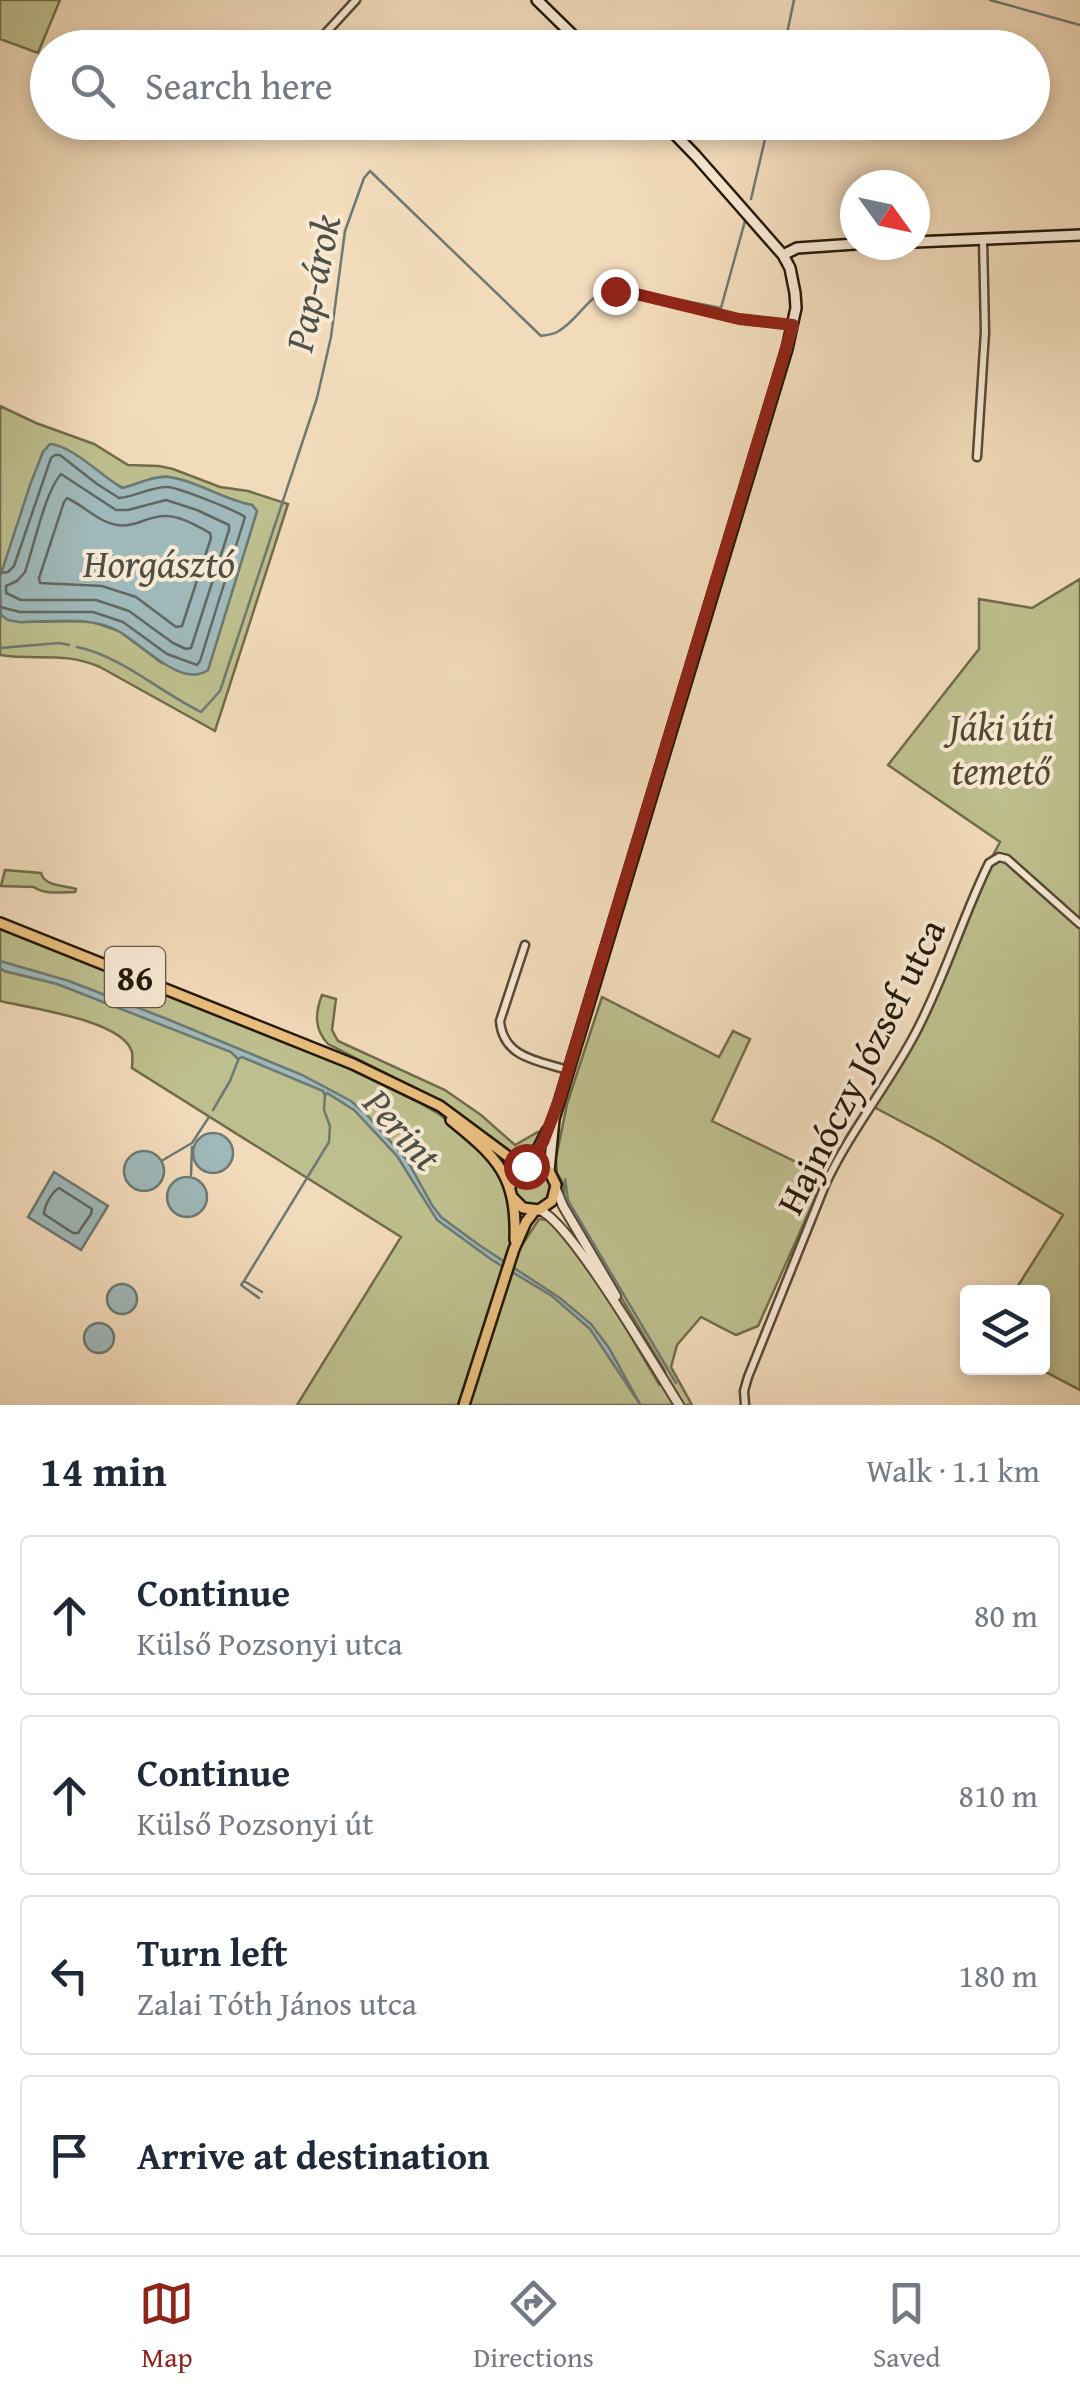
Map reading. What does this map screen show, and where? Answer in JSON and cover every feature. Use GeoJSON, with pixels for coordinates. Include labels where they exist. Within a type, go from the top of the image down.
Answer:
{"type":"FeatureCollection","features":[{"type":"Feature","properties":{"kind":"main road"},"geometry":{"type":"LineString","coordinates":[[538,0],[568,30]]}},
{"type":"Feature","properties":{"kind":"main road"},"geometry":{"type":"LineString","coordinates":[[464,1405],[514,1248],[526,1222],[552,1201],[556,1189],[549,1171],[552,1128],[559,1100],[793,325],[795,293],[783,255],[680,140]]}},
{"type":"Feature","properties":{"kind":"main road"},"geometry":{"type":"LineString","coordinates":[[930,241],[1080,235]]}},
{"type":"Feature","properties":{"kind":"main road"},"geometry":{"type":"LineString","coordinates":[[783,255],[798,248],[840,245]]}},
{"type":"Feature","properties":{"kind":"main road","name":"86"},"geometry":{"type":"LineString","coordinates":[[0,923],[344,1060],[446,1109],[510,1158],[549,1171]]}},
{"type":"Feature","properties":{"kind":"main road","name":"86"},"geometry":{"type":"LineString","coordinates":[[408,1090],[467,1133],[498,1164],[523,1208],[537,1210]]}},
{"type":"Feature","properties":{"kind":"main road"},"geometry":{"type":"LineString","coordinates":[[514,1248],[512,1191],[516,1174],[528,1166],[543,1142],[559,1100]]}},
{"type":"Feature","properties":{"kind":"street"},"geometry":{"type":"LineString","coordinates":[[328,30],[356,0]]}},
{"type":"Feature","properties":{"kind":"street"},"geometry":{"type":"LineString","coordinates":[[977,458],[985,347],[983,239]]}},
{"type":"Feature","properties":{"kind":"street"},"geometry":{"type":"LineString","coordinates":[[599,298],[624,291],[739,319],[793,325]]}},
{"type":"Feature","properties":{"kind":"street","name":"Hajnóczy József utca"},"geometry":{"type":"LineString","coordinates":[[746,1405],[748,1377],[826,1183],[918,1028],[988,863],[998,856],[1007,859],[1080,924]]}},
{"type":"Feature","properties":{"kind":"street"},"geometry":{"type":"LineString","coordinates":[[524,945],[500,1020],[501,1031],[511,1049],[568,1070]]}},
{"type":"Feature","properties":{"kind":"street"},"geometry":{"type":"LineString","coordinates":[[556,1189],[652,1361]]}},
{"type":"Feature","properties":{"kind":"street"},"geometry":{"type":"LineString","coordinates":[[537,1210],[548,1213],[564,1230],[679,1405]]}},
{"type":"Feature","properties":{"kind":"green space"},"geometry":{"type":"Polygon","coordinates":[[[0,0],[60,0],[48,30],[30,30],[30,50],[0,39],[0,0]]]}},
{"type":"Feature","properties":{"kind":"green space"},"geometry":{"type":"Polygon","coordinates":[[[0,406],[94,444],[128,465],[173,469],[220,487],[288,504],[215,731],[87,662],[0,655],[0,610],[1,615],[19,622],[90,621],[119,631],[162,663],[208,669],[257,511],[252,505],[169,477],[123,488],[43,452],[0,577],[0,406]]]}},
{"type":"Feature","properties":{"kind":"green space","name":"Jáki úti temető"},"geometry":{"type":"Polygon","coordinates":[[[1080,579],[1080,1390],[1050,1374],[1050,1285],[1018,1285],[1063,1215],[872,1106],[906,1050],[1000,842],[888,765],[979,649],[979,599],[1032,608],[1080,579]]]}},
{"type":"Feature","properties":{"kind":"green space"},"geometry":{"type":"Polygon","coordinates":[[[5,870],[41,873],[51,883],[76,889],[53,892],[1,886],[5,870]]]}},
{"type":"Feature","properties":{"kind":"green space"},"geometry":{"type":"Polygon","coordinates":[[[0,929],[329,1059],[439,1114],[471,1140],[502,1174],[513,1225],[512,1247],[519,1250],[539,1219],[548,1220],[594,1278],[659,1384],[665,1371],[564,1202],[564,1185],[557,1173],[556,1158],[567,1104],[602,997],[719,1057],[733,1031],[750,1039],[712,1121],[825,1176],[758,1326],[736,1335],[701,1317],[677,1345],[671,1367],[692,1405],[297,1405],[401,1237],[132,1068],[132,1052],[112,1032],[74,1017],[0,1001],[0,929]]]}},
{"type":"Feature","properties":{"kind":"green space"},"geometry":{"type":"Polygon","coordinates":[[[322,995],[336,999],[332,1030],[338,1041],[445,1090],[515,1145],[538,1132],[545,1135],[529,1161],[523,1162],[433,1097],[328,1044],[317,1021],[322,995]]]}},
{"type":"Feature","properties":{"kind":"green space"},"geometry":{"type":"Polygon","coordinates":[[[533,1168],[546,1174],[552,1187],[546,1200],[533,1206],[520,1200],[514,1187],[520,1174],[533,1168]]]}},
{"type":"Feature","properties":{"kind":"water","name":"Horgásztó"},"geometry":{"type":"Polygon","coordinates":[[[50,444],[77,455],[122,488],[169,477],[252,505],[257,511],[208,670],[186,674],[162,663],[120,632],[97,623],[19,622],[1,615],[0,577],[30,485],[50,444]]]}},
{"type":"Feature","properties":{"kind":"water"},"geometry":{"type":"Polygon","coordinates":[[[0,961],[69,981],[167,1019],[302,1075],[351,1101],[407,1160],[441,1217],[560,1298],[591,1324],[640,1404],[590,1329],[552,1296],[492,1260],[437,1220],[397,1156],[354,1110],[327,1093],[325,1096],[323,1091],[242,1057],[238,1059],[231,1052],[57,984],[4,971],[0,961]]]}},
{"type":"Feature","properties":{"kind":"water"},"geometry":{"type":"Polygon","coordinates":[[[213,1133],[227,1139],[233,1153],[227,1167],[213,1173],[199,1167],[193,1153],[199,1139],[213,1133]]]}},
{"type":"Feature","properties":{"kind":"water"},"geometry":{"type":"Polygon","coordinates":[[[144,1151],[158,1157],[164,1171],[158,1185],[144,1191],[130,1185],[124,1171],[130,1157],[144,1151]]]}},
{"type":"Feature","properties":{"kind":"water"},"geometry":{"type":"Polygon","coordinates":[[[54,1172],[108,1206],[81,1250],[28,1217],[54,1172]]]}},
{"type":"Feature","properties":{"kind":"water"},"geometry":{"type":"Polygon","coordinates":[[[187,1177],[201,1183],[207,1197],[201,1211],[187,1217],[173,1211],[167,1197],[173,1183],[187,1177]]]}},
{"type":"Feature","properties":{"kind":"water"},"geometry":{"type":"Polygon","coordinates":[[[122,1284],[133,1288],[137,1299],[133,1310],[122,1314],[111,1310],[107,1299],[111,1288],[122,1284]]]}},
{"type":"Feature","properties":{"kind":"water"},"geometry":{"type":"Polygon","coordinates":[[[99,1323],[110,1327],[114,1338],[110,1349],[99,1353],[88,1349],[84,1338],[88,1327],[99,1323]]]}},
{"type":"Feature","properties":{"kind":"waterway","name":"Pap-árok"},"geometry":{"type":"LineString","coordinates":[[788,30],[794,0]]}},
{"type":"Feature","properties":{"kind":"waterway","name":"Pap-árok"},"geometry":{"type":"LineString","coordinates":[[990,0],[1080,25]]}},
{"type":"Feature","properties":{"kind":"waterway","name":"Pap-árok"},"geometry":{"type":"LineString","coordinates":[[751,199],[765,140]]}},
{"type":"Feature","properties":{"kind":"waterway","name":"Pap-árok"},"geometry":{"type":"LineString","coordinates":[[77,647],[125,666],[201,712],[220,691],[317,398],[331,337],[345,231],[370,171],[541,336],[566,326],[602,292],[622,288]]}},
{"type":"Feature","properties":{"kind":"waterway","name":"Pap-árok"},"geometry":{"type":"LineString","coordinates":[[640,292],[721,308],[745,221]]}},
{"type":"Feature","properties":{"kind":"waterway","name":"Pap-árok"},"geometry":{"type":"LineString","coordinates":[[0,648],[69,645]]}},
{"type":"Feature","properties":{"kind":"waterway"},"geometry":{"type":"LineString","coordinates":[[213,1110],[239,1058]]}},
{"type":"Feature","properties":{"kind":"waterway"},"geometry":{"type":"LineString","coordinates":[[262,1292],[244,1281],[329,1142],[325,1094]]}},
{"type":"Feature","properties":{"kind":"waterway"},"geometry":{"type":"LineString","coordinates":[[163,1160],[192,1143],[209,1117]]}},
{"type":"Feature","properties":{"kind":"waterway"},"geometry":{"type":"LineString","coordinates":[[191,1175],[192,1147]]}},
{"type":"Feature","properties":{"kind":"waterway"},"geometry":{"type":"LineString","coordinates":[[565,1179],[568,1200],[676,1383]]}},
{"type":"Feature","properties":{"kind":"waterway"},"geometry":{"type":"LineString","coordinates":[[244,1281],[241,1285],[259,1298]]}},
{"type":"Feature","properties":{"kind":"route"},"geometry":{"type":"LineString","coordinates":[[526,1166],[543,1142],[559,1100],[793,325],[739,319],[615,291]]}},
{"type":"Feature","properties":{"kind":"water label","name":"Perint"},"geometry":{"type":"Point","coordinates":[403,1129]}}]}
